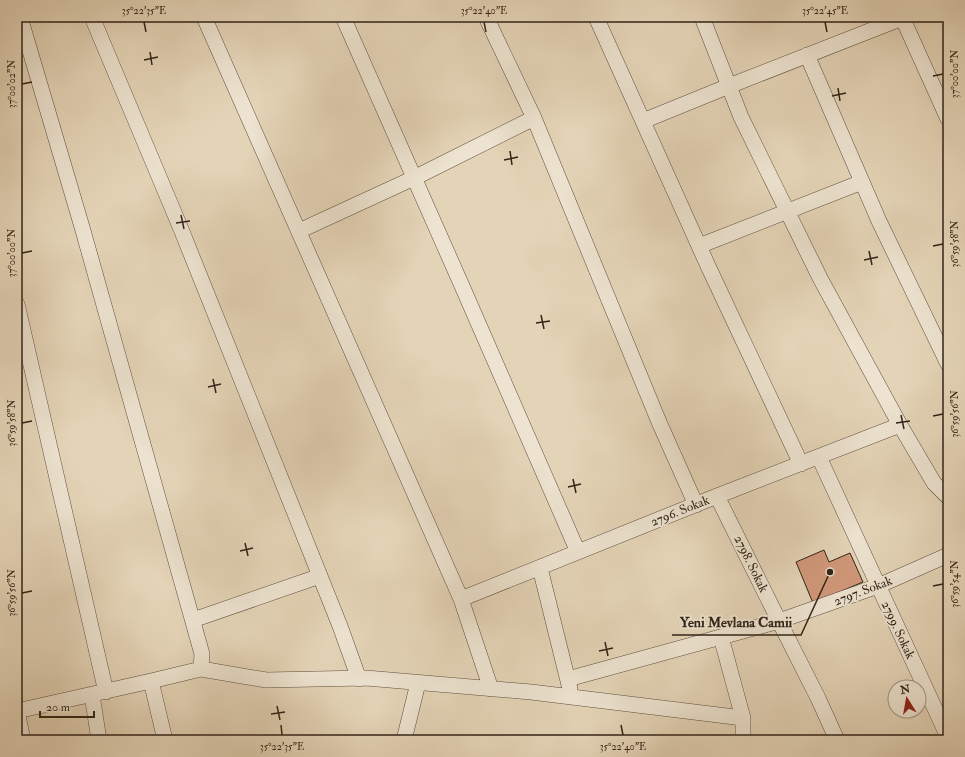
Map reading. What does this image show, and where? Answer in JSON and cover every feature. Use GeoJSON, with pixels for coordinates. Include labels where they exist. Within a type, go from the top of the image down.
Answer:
{"type":"FeatureCollection","features":[{"type":"Feature","properties":{"kind":"street"},"geometry":{"type":"LineString","coordinates":[[20,17],[82,227],[193,620],[202,654],[202,669]]}},
{"type":"Feature","properties":{"kind":"street"},"geometry":{"type":"LineString","coordinates":[[92,17],[181,230],[340,626],[359,678]]}},
{"type":"Feature","properties":{"kind":"street"},"geometry":{"type":"LineString","coordinates":[[204,17],[461,599],[491,689]]}},
{"type":"Feature","properties":{"kind":"street"},"geometry":{"type":"LineString","coordinates":[[342,17],[462,286],[578,552]]}},
{"type":"Feature","properties":{"kind":"street"},"geometry":{"type":"LineString","coordinates":[[486,17],[534,118],[659,422],[696,505]]}},
{"type":"Feature","properties":{"kind":"street"},"geometry":{"type":"LineString","coordinates":[[596,17],[801,464]]}},
{"type":"Feature","properties":{"kind":"street"},"geometry":{"type":"LineString","coordinates":[[702,17],[742,117],[820,278],[900,425],[934,483],[948,497]]}},
{"type":"Feature","properties":{"kind":"street"},"geometry":{"type":"LineString","coordinates":[[643,121],[903,17],[948,119]]}},
{"type":"Feature","properties":{"kind":"street"},"geometry":{"type":"LineString","coordinates":[[807,55],[879,221],[943,340],[948,364]]}},
{"type":"Feature","properties":{"kind":"street"},"geometry":{"type":"LineString","coordinates":[[299,231],[414,178],[534,118]]}},
{"type":"Feature","properties":{"kind":"street"},"geometry":{"type":"LineString","coordinates":[[700,246],[862,182]]}},
{"type":"Feature","properties":{"kind":"street"},"geometry":{"type":"LineString","coordinates":[[17,304],[99,693],[99,740]]}},
{"type":"Feature","properties":{"kind":"street","name":"2796. Sokak"},"geometry":{"type":"LineString","coordinates":[[461,599],[717,496],[900,425]]}},
{"type":"Feature","properties":{"kind":"street","name":"2799. Sokak"},"geometry":{"type":"LineString","coordinates":[[819,457],[948,737]]}},
{"type":"Feature","properties":{"kind":"street","name":"2798. Sokak"},"geometry":{"type":"LineString","coordinates":[[717,496],[818,698],[837,740]]}},
{"type":"Feature","properties":{"kind":"street","name":"2797. Sokak"},"geometry":{"type":"LineString","coordinates":[[568,679],[779,621],[878,586],[948,555]]}},
{"type":"Feature","properties":{"kind":"street"},"geometry":{"type":"LineString","coordinates":[[540,568],[572,697]]}},
{"type":"Feature","properties":{"kind":"street"},"geometry":{"type":"LineString","coordinates":[[193,620],[320,576]]}},
{"type":"Feature","properties":{"kind":"street"},"geometry":{"type":"LineString","coordinates":[[721,637],[743,718],[743,740]]}},
{"type":"Feature","properties":{"kind":"street"},"geometry":{"type":"LineString","coordinates":[[23,740],[17,711],[202,669],[266,680],[359,678],[531,692],[743,718]]}},
{"type":"Feature","properties":{"kind":"street"},"geometry":{"type":"LineString","coordinates":[[151,681],[165,740]]}},
{"type":"Feature","properties":{"kind":"street"},"geometry":{"type":"LineString","coordinates":[[404,740],[418,683]]}},
{"type":"Feature","properties":{"kind":"building"},"geometry":{"type":"Polygon","coordinates":[[[824,550],[829,562],[850,553],[863,582],[813,603],[796,562],[824,550]]]}},
{"type":"Feature","properties":{"kind":"place","name":"Yeni Mevlana Camii"},"geometry":{"type":"Point","coordinates":[830,572]}}]}
